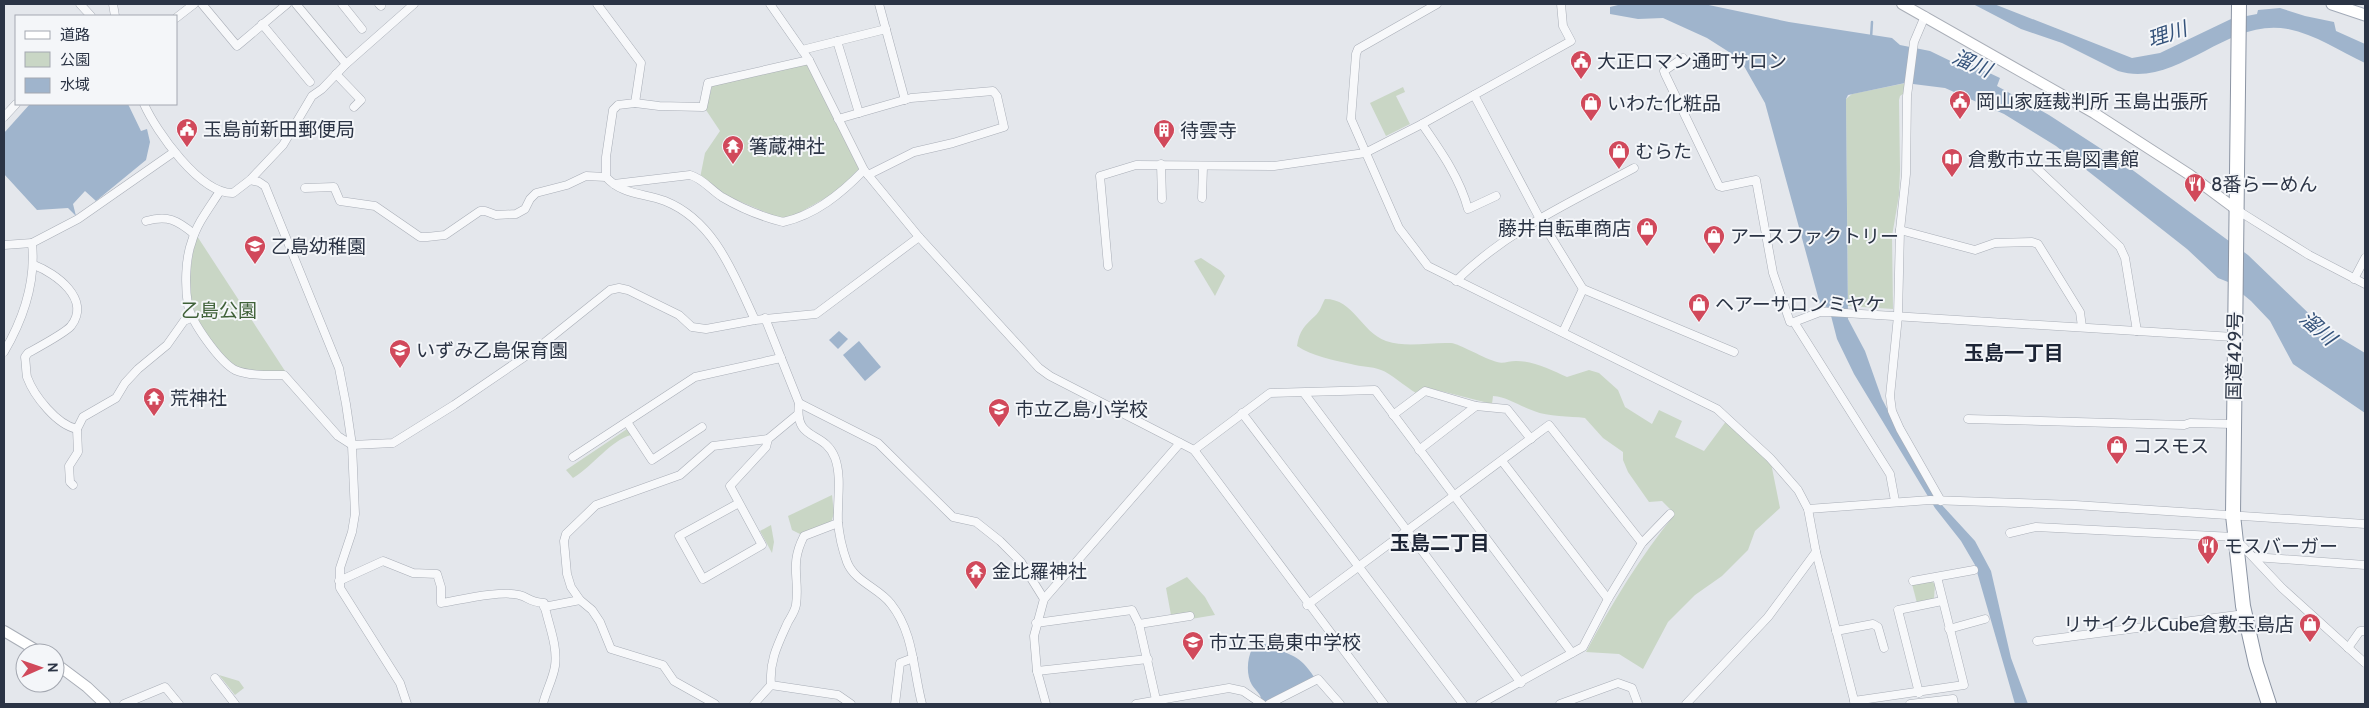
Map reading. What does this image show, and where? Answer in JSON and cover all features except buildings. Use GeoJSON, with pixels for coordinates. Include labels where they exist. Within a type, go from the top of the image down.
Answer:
{"type":"FeatureCollection","features":[{"type":"Feature","properties":{"kind":"highway","name":"国道429号"},"geometry":{"type":"LineString","coordinates":[[2239,10],[2232,515],[2245,614],[2256,664],[2269,704]]}},
{"type":"Feature","properties":{"kind":"main road"},"geometry":{"type":"LineString","coordinates":[[2332,4],[2365,15]]}},
{"type":"Feature","properties":{"kind":"street"},"geometry":{"type":"LineString","coordinates":[[80,4],[90,15]]}},
{"type":"Feature","properties":{"kind":"street"},"geometry":{"type":"LineString","coordinates":[[178,16],[194,4]]}},
{"type":"Feature","properties":{"kind":"street"},"geometry":{"type":"LineString","coordinates":[[202,4],[237,46],[287,4]]}},
{"type":"Feature","properties":{"kind":"street"},"geometry":{"type":"LineString","coordinates":[[296,4],[346,64]]}},
{"type":"Feature","properties":{"kind":"street"},"geometry":{"type":"LineString","coordinates":[[342,4],[362,28]]}},
{"type":"Feature","properties":{"kind":"street"},"geometry":{"type":"LineString","coordinates":[[145,105],[162,137],[190,170],[220,190],[233,193],[250,180],[283,145],[312,96],[414,4]]}},
{"type":"Feature","properties":{"kind":"street"},"geometry":{"type":"LineString","coordinates":[[596,4],[641,63],[635,103]]}},
{"type":"Feature","properties":{"kind":"street"},"geometry":{"type":"LineString","coordinates":[[770,4],[810,60],[838,120],[866,172],[919,237],[1039,368],[1050,376],[1194,450],[1307,604],[1384,704]]}},
{"type":"Feature","properties":{"kind":"street"},"geometry":{"type":"LineString","coordinates":[[879,4],[905,100]]}},
{"type":"Feature","properties":{"kind":"street"},"geometry":{"type":"LineString","coordinates":[[1436,4],[1358,49],[1351,119],[1364,153],[1399,228],[1420,258],[1428,266],[1717,408],[1770,458],[1798,490],[1808,509],[1816,552],[1855,703],[1964,685],[1937,576]]}},
{"type":"Feature","properties":{"kind":"street"},"geometry":{"type":"LineString","coordinates":[[1108,266],[1100,176],[1136,165],[1161,164],[1203,167],[1274,166],[1364,153],[1422,124],[1571,41],[1563,26],[1561,4]]}},
{"type":"Feature","properties":{"kind":"street"},"geometry":{"type":"LineString","coordinates":[[1902,4],[2094,113],[2190,175],[2267,230],[2365,284]]}},
{"type":"Feature","properties":{"kind":"street"},"geometry":{"type":"LineString","coordinates":[[1925,16],[1914,42],[1907,96],[1906,174],[1900,230],[1898,316],[1890,396],[1892,411],[1941,501]]}},
{"type":"Feature","properties":{"kind":"street"},"geometry":{"type":"LineString","coordinates":[[262,24],[310,82]]}},
{"type":"Feature","properties":{"kind":"street"},"geometry":{"type":"LineString","coordinates":[[802,50],[886,29]]}},
{"type":"Feature","properties":{"kind":"street"},"geometry":{"type":"LineString","coordinates":[[837,41],[859,113]]}},
{"type":"Feature","properties":{"kind":"street"},"geometry":{"type":"LineString","coordinates":[[1683,58],[1664,71],[1719,186],[1756,180],[1773,273],[1790,322]]}},
{"type":"Feature","properties":{"kind":"street"},"geometry":{"type":"LineString","coordinates":[[606,177],[606,157],[613,110],[618,105],[635,103],[659,106],[703,107],[708,83],[810,60]]}},
{"type":"Feature","properties":{"kind":"street"},"geometry":{"type":"LineString","coordinates":[[336,74],[361,100],[354,107]]}},
{"type":"Feature","properties":{"kind":"street"},"geometry":{"type":"LineString","coordinates":[[614,184],[690,175],[696,176],[726,199],[782,222],[810,212],[831,200],[866,172],[914,152],[953,144],[1004,128],[997,96],[993,92],[938,94],[905,100],[838,120]]}},
{"type":"Feature","properties":{"kind":"street"},"geometry":{"type":"LineString","coordinates":[[1474,95],[1540,219],[1583,290],[1734,352]]}},
{"type":"Feature","properties":{"kind":"street"},"geometry":{"type":"LineString","coordinates":[[4,117],[15,105]]}},
{"type":"Feature","properties":{"kind":"street"},"geometry":{"type":"LineString","coordinates":[[1422,124],[1446,158],[1465,197],[1468,209],[1496,196]]}},
{"type":"Feature","properties":{"kind":"street"},"geometry":{"type":"LineString","coordinates":[[4,245],[32,243],[78,219],[174,152]]}},
{"type":"Feature","properties":{"kind":"street"},"geometry":{"type":"LineString","coordinates":[[2026,158],[2120,247],[2125,258],[2138,331]]}},
{"type":"Feature","properties":{"kind":"street"},"geometry":{"type":"LineString","coordinates":[[1161,164],[1162,199]]}},
{"type":"Feature","properties":{"kind":"street"},"geometry":{"type":"LineString","coordinates":[[1202,198],[1203,167]]}},
{"type":"Feature","properties":{"kind":"street"},"geometry":{"type":"LineString","coordinates":[[1456,280],[1490,250],[1540,219],[1634,168]]}},
{"type":"Feature","properties":{"kind":"street"},"geometry":{"type":"LineString","coordinates":[[305,188],[334,187],[340,201],[375,206],[420,237],[436,237],[445,234],[480,211],[485,210],[496,215],[516,214],[525,209],[530,199],[536,193],[567,185],[586,176],[606,177],[629,192],[665,201],[681,210],[699,224],[725,256],[755,320]]}},
{"type":"Feature","properties":{"kind":"street"},"geometry":{"type":"LineString","coordinates":[[250,180],[265,186],[339,368],[352,445],[355,514],[339,581],[340,588],[400,683],[407,704]]}},
{"type":"Feature","properties":{"kind":"street"},"geometry":{"type":"LineString","coordinates":[[220,190],[194,234],[189,252],[188,305],[193,317],[215,351],[230,366],[240,371],[255,374],[284,375],[338,436],[352,445],[386,444],[401,439],[454,406],[539,347],[610,290],[619,288],[628,290],[679,315],[692,327],[706,329],[765,318],[816,314],[919,237]]}},
{"type":"Feature","properties":{"kind":"street"},"geometry":{"type":"LineString","coordinates":[[146,221],[161,217],[180,222],[194,234]]}},
{"type":"Feature","properties":{"kind":"street"},"geometry":{"type":"LineString","coordinates":[[1900,230],[1975,250],[1995,243],[2032,242],[2038,244],[2080,312],[2082,327]]}},
{"type":"Feature","properties":{"kind":"street"},"geometry":{"type":"LineString","coordinates":[[4,352],[12,338],[29,294],[34,265],[32,243]]}},
{"type":"Feature","properties":{"kind":"street"},"geometry":{"type":"LineString","coordinates":[[2354,279],[2365,258]]}},
{"type":"Feature","properties":{"kind":"street"},"geometry":{"type":"LineString","coordinates":[[34,265],[51,273],[63,282],[76,301],[76,311],[71,326],[28,353],[25,357],[27,375],[34,390],[58,418],[69,428],[77,429]]}},
{"type":"Feature","properties":{"kind":"street"},"geometry":{"type":"LineString","coordinates":[[1563,332],[1583,290]]}},
{"type":"Feature","properties":{"kind":"street"},"geometry":{"type":"LineString","coordinates":[[1895,501],[1890,474],[1794,322],[1820,312],[1851,313],[2234,337]]}},
{"type":"Feature","properties":{"kind":"street"},"geometry":{"type":"LineString","coordinates":[[73,485],[70,482],[69,466],[78,452],[77,429],[83,417],[116,398],[125,383],[138,369],[167,345],[184,321],[193,317]]}},
{"type":"Feature","properties":{"kind":"street"},"geometry":{"type":"LineString","coordinates":[[765,318],[799,403],[798,415],[804,430],[811,436],[822,439],[834,455],[838,467],[838,523],[848,564],[868,587],[892,604],[903,625],[914,658],[922,704]]}},
{"type":"Feature","properties":{"kind":"street"},"geometry":{"type":"LineString","coordinates":[[573,457],[695,377],[781,358]]}},
{"type":"Feature","properties":{"kind":"street"},"geometry":{"type":"LineString","coordinates":[[1194,450],[1270,393],[1375,390],[1572,653]]}},
{"type":"Feature","properties":{"kind":"street"},"geometry":{"type":"LineString","coordinates":[[1393,415],[1425,391],[1476,406],[1507,409],[1531,439]]}},
{"type":"Feature","properties":{"kind":"street"},"geometry":{"type":"LineString","coordinates":[[1304,393],[1405,531],[1521,683]]}},
{"type":"Feature","properties":{"kind":"street"},"geometry":{"type":"LineString","coordinates":[[799,403],[878,442],[952,517],[976,522],[1000,541],[1021,562],[1044,599]]}},
{"type":"Feature","properties":{"kind":"street"},"geometry":{"type":"LineString","coordinates":[[1420,450],[1476,406]]}},
{"type":"Feature","properties":{"kind":"street"},"geometry":{"type":"LineString","coordinates":[[1242,413],[1463,704]]}},
{"type":"Feature","properties":{"kind":"street"},"geometry":{"type":"LineString","coordinates":[[715,704],[674,681],[663,665],[611,649],[600,622],[571,587],[567,574],[564,541],[566,534],[596,505],[680,475],[713,446],[768,439],[798,415]]}},
{"type":"Feature","properties":{"kind":"street"},"geometry":{"type":"LineString","coordinates":[[1968,419],[2184,425],[2190,423],[2233,424]]}},
{"type":"Feature","properties":{"kind":"street"},"geometry":{"type":"LineString","coordinates":[[627,422],[652,460],[702,427]]}},
{"type":"Feature","properties":{"kind":"street"},"geometry":{"type":"LineString","coordinates":[[1307,604],[1549,426],[1642,543]]}},
{"type":"Feature","properties":{"kind":"street"},"geometry":{"type":"LineString","coordinates":[[739,503],[679,536],[703,579],[762,545],[730,486],[766,447],[768,439]]}},
{"type":"Feature","properties":{"kind":"street"},"geometry":{"type":"LineString","coordinates":[[1046,704],[1037,671],[1034,636],[1044,599],[1180,443]]}},
{"type":"Feature","properties":{"kind":"street"},"geometry":{"type":"LineString","coordinates":[[1502,460],[1608,599]]}},
{"type":"Feature","properties":{"kind":"street"},"geometry":{"type":"LineString","coordinates":[[1808,509],[1895,501],[1930,500],[2075,505],[2365,524]]}},
{"type":"Feature","properties":{"kind":"street"},"geometry":{"type":"LineString","coordinates":[[1480,704],[1583,647],[1608,599],[1642,543],[1670,514]]}},
{"type":"Feature","properties":{"kind":"street"},"geometry":{"type":"LineString","coordinates":[[754,704],[771,685],[770,667],[796,605],[795,557],[797,550],[804,536],[838,523]]}},
{"type":"Feature","properties":{"kind":"street"},"geometry":{"type":"LineString","coordinates":[[2010,533],[2036,527],[2234,537],[2282,588],[2365,663]]}},
{"type":"Feature","properties":{"kind":"street"},"geometry":{"type":"LineString","coordinates":[[1686,704],[1768,617],[1816,552]]}},
{"type":"Feature","properties":{"kind":"street"},"geometry":{"type":"LineString","coordinates":[[2254,557],[2365,565]]}},
{"type":"Feature","properties":{"kind":"street"},"geometry":{"type":"LineString","coordinates":[[339,581],[374,564],[389,562],[413,573],[437,574],[441,587],[441,603],[489,596],[519,595],[531,603],[544,604],[556,658],[555,668],[543,704]]}},
{"type":"Feature","properties":{"kind":"street"},"geometry":{"type":"LineString","coordinates":[[1913,581],[1974,570]]}},
{"type":"Feature","properties":{"kind":"street"},"geometry":{"type":"LineString","coordinates":[[544,607],[580,600]]}},
{"type":"Feature","properties":{"kind":"street"},"geometry":{"type":"LineString","coordinates":[[1919,693],[1898,610],[1942,600]]}},
{"type":"Feature","properties":{"kind":"street"},"geometry":{"type":"LineString","coordinates":[[1036,623],[1132,610],[1140,624],[1157,703]]}},
{"type":"Feature","properties":{"kind":"street"},"geometry":{"type":"LineString","coordinates":[[2037,641],[2245,614]]}},
{"type":"Feature","properties":{"kind":"street"},"geometry":{"type":"LineString","coordinates":[[1140,624],[1190,616]]}},
{"type":"Feature","properties":{"kind":"street"},"geometry":{"type":"LineString","coordinates":[[1949,629],[1985,619]]}},
{"type":"Feature","properties":{"kind":"street"},"geometry":{"type":"LineString","coordinates":[[1836,631],[1873,624],[1878,627],[1884,648]]}},
{"type":"Feature","properties":{"kind":"street"},"geometry":{"type":"LineString","coordinates":[[4,631],[24,643]]}},
{"type":"Feature","properties":{"kind":"street"},"geometry":{"type":"LineString","coordinates":[[2348,648],[2360,631],[2365,631]]}},
{"type":"Feature","properties":{"kind":"street"},"geometry":{"type":"LineString","coordinates":[[895,704],[900,663],[914,658]]}},
{"type":"Feature","properties":{"kind":"street"},"geometry":{"type":"LineString","coordinates":[[1037,671],[1148,659]]}},
{"type":"Feature","properties":{"kind":"street"},"geometry":{"type":"LineString","coordinates":[[65,670],[105,704]]}},
{"type":"Feature","properties":{"kind":"street"},"geometry":{"type":"LineString","coordinates":[[215,678],[235,704]]}},
{"type":"Feature","properties":{"kind":"street"},"geometry":{"type":"LineString","coordinates":[[1269,704],[1318,679],[1340,704]]}},
{"type":"Feature","properties":{"kind":"street"},"geometry":{"type":"LineString","coordinates":[[1560,704],[1618,683],[1632,688],[1638,704]]}},
{"type":"Feature","properties":{"kind":"street"},"geometry":{"type":"LineString","coordinates":[[771,685],[838,695],[851,704]]}},
{"type":"Feature","properties":{"kind":"street"},"geometry":{"type":"LineString","coordinates":[[124,704],[165,687],[179,704]]}},
{"type":"Feature","properties":{"kind":"street"},"geometry":{"type":"LineString","coordinates":[[1910,704],[1954,701],[1951,687]]}},
{"type":"Feature","properties":{"kind":"street"},"geometry":{"type":"LineString","coordinates":[[1136,704],[1157,703],[1229,688],[1243,691],[1262,704]]}},
{"type":"Feature","properties":{"kind":"green space"},"geometry":{"type":"Polygon","coordinates":[[[807,64],[859,169],[836,192],[790,218],[777,217],[722,194],[700,178],[705,153],[720,131],[706,110],[712,86],[807,64]]]}},
{"type":"Feature","properties":{"kind":"green space"},"geometry":{"type":"Polygon","coordinates":[[[1906,83],[1904,93],[1900,96],[1899,100],[1899,195],[1892,236],[1893,309],[1848,306],[1846,99],[1852,94],[1906,83]]]}},
{"type":"Feature","properties":{"kind":"green space"},"geometry":{"type":"Polygon","coordinates":[[[1403,87],[1405,92],[1396,96],[1410,124],[1386,136],[1370,103],[1403,87]]]}},
{"type":"Feature","properties":{"kind":"green space","name":"乙島公園"},"geometry":{"type":"Polygon","coordinates":[[[197,236],[285,371],[256,372],[239,368],[225,357],[204,330],[194,311],[190,298],[193,251],[197,236]]]}},
{"type":"Feature","properties":{"kind":"green space"},"geometry":{"type":"Polygon","coordinates":[[[1201,258],[1221,271],[1225,276],[1215,296],[1194,261],[1201,258]]]}},
{"type":"Feature","properties":{"kind":"green space"},"geometry":{"type":"Polygon","coordinates":[[[1325,299],[1335,300],[1343,304],[1370,331],[1386,341],[1410,344],[1451,343],[1497,362],[1516,361],[1529,363],[1542,366],[1567,377],[1589,370],[1599,373],[1618,390],[1625,407],[1652,424],[1659,410],[1682,421],[1675,437],[1704,451],[1727,420],[1770,458],[1780,508],[1755,531],[1748,550],[1722,576],[1695,595],[1668,622],[1643,669],[1619,654],[1586,652],[1627,581],[1675,514],[1662,501],[1649,502],[1628,472],[1623,460],[1623,452],[1603,438],[1585,418],[1540,413],[1509,400],[1493,396],[1492,404],[1425,387],[1416,393],[1381,370],[1323,357],[1297,346],[1303,329],[1318,312],[1325,299]]]}},
{"type":"Feature","properties":{"kind":"green space"},"geometry":{"type":"Polygon","coordinates":[[[627,429],[631,435],[616,442],[581,473],[573,478],[566,470],[627,429]]]}},
{"type":"Feature","properties":{"kind":"green space"},"geometry":{"type":"Polygon","coordinates":[[[832,495],[834,513],[831,523],[802,535],[792,530],[788,516],[832,495]]]}},
{"type":"Feature","properties":{"kind":"green space"},"geometry":{"type":"Polygon","coordinates":[[[771,525],[774,542],[772,553],[760,531],[771,525]]]}},
{"type":"Feature","properties":{"kind":"green space"},"geometry":{"type":"Polygon","coordinates":[[[1187,577],[1205,597],[1215,615],[1191,619],[1190,612],[1171,615],[1166,588],[1187,577]]]}},
{"type":"Feature","properties":{"kind":"green space"},"geometry":{"type":"Polygon","coordinates":[[[1931,581],[1935,584],[1934,599],[1917,603],[1912,584],[1931,581]]]}},
{"type":"Feature","properties":{"kind":"green space"},"geometry":{"type":"Polygon","coordinates":[[[219,675],[239,681],[244,688],[235,695],[219,675]]]}},
{"type":"Feature","properties":{"kind":"water","name":"溜川"},"geometry":{"type":"Polygon","coordinates":[[[1622,4],[1704,4],[1789,22],[1892,38],[1900,45],[1930,51],[1961,66],[1964,61],[2000,78],[1997,86],[2049,115],[2123,163],[2248,255],[2325,329],[2365,353],[2365,413],[2293,364],[2270,321],[2251,301],[2228,282],[2218,278],[2187,249],[2056,146],[2004,114],[1945,88],[1905,83],[1848,95],[1846,99],[1848,319],[1865,351],[1882,399],[1906,445],[1941,504],[1975,541],[1991,571],[2011,658],[2028,704],[2015,704],[1975,565],[1961,541],[1935,508],[1854,374],[1837,339],[1829,308],[1820,304],[1765,103],[1740,59],[1707,38],[1663,18],[1638,19],[1610,14],[1610,7],[1622,4]]]}},
{"type":"Feature","properties":{"kind":"water"},"geometry":{"type":"Polygon","coordinates":[[[1973,4],[1994,4],[2132,58],[2160,53],[2231,19],[2257,14],[2258,10],[2280,8],[2334,22],[2336,31],[2365,44],[2365,63],[2298,31],[2265,28],[2244,33],[2161,70],[2140,74],[2118,71],[2062,43],[2021,29],[1973,4]]]}},
{"type":"Feature","properties":{"kind":"water"},"geometry":{"type":"Polygon","coordinates":[[[29,105],[128,105],[141,131],[147,129],[150,142],[146,160],[96,201],[85,191],[73,204],[76,216],[68,208],[37,210],[4,174],[4,133],[29,105]]]}},
{"type":"Feature","properties":{"kind":"water"},"geometry":{"type":"Polygon","coordinates":[[[839,331],[848,339],[838,349],[829,340],[839,331]]]}},
{"type":"Feature","properties":{"kind":"water"},"geometry":{"type":"Polygon","coordinates":[[[859,341],[881,367],[865,381],[843,355],[859,341]]]}},
{"type":"Feature","properties":{"kind":"water"},"geometry":{"type":"Polygon","coordinates":[[[1265,644],[1298,659],[1309,669],[1314,677],[1267,703],[1262,703],[1260,695],[1250,681],[1248,667],[1252,649],[1265,644]]]}},
{"type":"Feature","properties":{"kind":"waterway"},"geometry":{"type":"LineString","coordinates":[[1871,38],[1872,22]]}},
{"type":"Feature","properties":{"kind":"place","name":"大正ロマン通町サロン"},"geometry":{"type":"Point","coordinates":[1581,80]}},
{"type":"Feature","properties":{"kind":"place","name":"岡山家庭裁判所 玉島出張所"},"geometry":{"type":"Point","coordinates":[1960,120]}},
{"type":"Feature","properties":{"kind":"place","name":"いわた化粧品"},"geometry":{"type":"Point","coordinates":[1591,122]}},
{"type":"Feature","properties":{"kind":"place","name":"玉島前新田郵便局"},"geometry":{"type":"Point","coordinates":[187,148]}},
{"type":"Feature","properties":{"kind":"place","name":"待雲寺"},"geometry":{"type":"Point","coordinates":[1164,149]}},
{"type":"Feature","properties":{"kind":"place","name":"箸蔵神社"},"geometry":{"type":"Point","coordinates":[733,165]}},
{"type":"Feature","properties":{"kind":"place","name":"むらた"},"geometry":{"type":"Point","coordinates":[1619,170]}},
{"type":"Feature","properties":{"kind":"place","name":"倉敷市立玉島図書館"},"geometry":{"type":"Point","coordinates":[1952,178]}},
{"type":"Feature","properties":{"kind":"place","name":"8番らーめん"},"geometry":{"type":"Point","coordinates":[2195,203]}},
{"type":"Feature","properties":{"kind":"place","name":"藤井自転車商店"},"geometry":{"type":"Point","coordinates":[1647,247]}},
{"type":"Feature","properties":{"kind":"place","name":"アースファクトリー"},"geometry":{"type":"Point","coordinates":[1714,255]}},
{"type":"Feature","properties":{"kind":"place","name":"乙島幼稚園"},"geometry":{"type":"Point","coordinates":[255,265]}},
{"type":"Feature","properties":{"kind":"place","name":"ヘアーサロンミヤケ"},"geometry":{"type":"Point","coordinates":[1699,323]}},
{"type":"Feature","properties":{"kind":"place","name":"いずみ乙島保育園"},"geometry":{"type":"Point","coordinates":[400,369]}},
{"type":"Feature","properties":{"kind":"place","name":"荒神社"},"geometry":{"type":"Point","coordinates":[154,417]}},
{"type":"Feature","properties":{"kind":"place","name":"市立乙島小学校"},"geometry":{"type":"Point","coordinates":[999,428]}},
{"type":"Feature","properties":{"kind":"place","name":"コスモス"},"geometry":{"type":"Point","coordinates":[2117,465]}},
{"type":"Feature","properties":{"kind":"place","name":"モスバーガー"},"geometry":{"type":"Point","coordinates":[2208,565]}},
{"type":"Feature","properties":{"kind":"place","name":"金比羅神社"},"geometry":{"type":"Point","coordinates":[976,590]}},
{"type":"Feature","properties":{"kind":"place","name":"リサイクルCube倉敷玉島店"},"geometry":{"type":"Point","coordinates":[2310,643]}},
{"type":"Feature","properties":{"kind":"place","name":"市立玉島東中学校"},"geometry":{"type":"Point","coordinates":[1193,661]}},
{"type":"Feature","properties":{"kind":"district","name":"玉島一丁目"},"geometry":{"type":"Point","coordinates":[2014,353]}},
{"type":"Feature","properties":{"kind":"district","name":"玉島二丁目"},"geometry":{"type":"Point","coordinates":[1440,543]}},
{"type":"Feature","properties":{"kind":"water label","name":"理川"},"geometry":{"type":"Point","coordinates":[2167,34]}}]}
